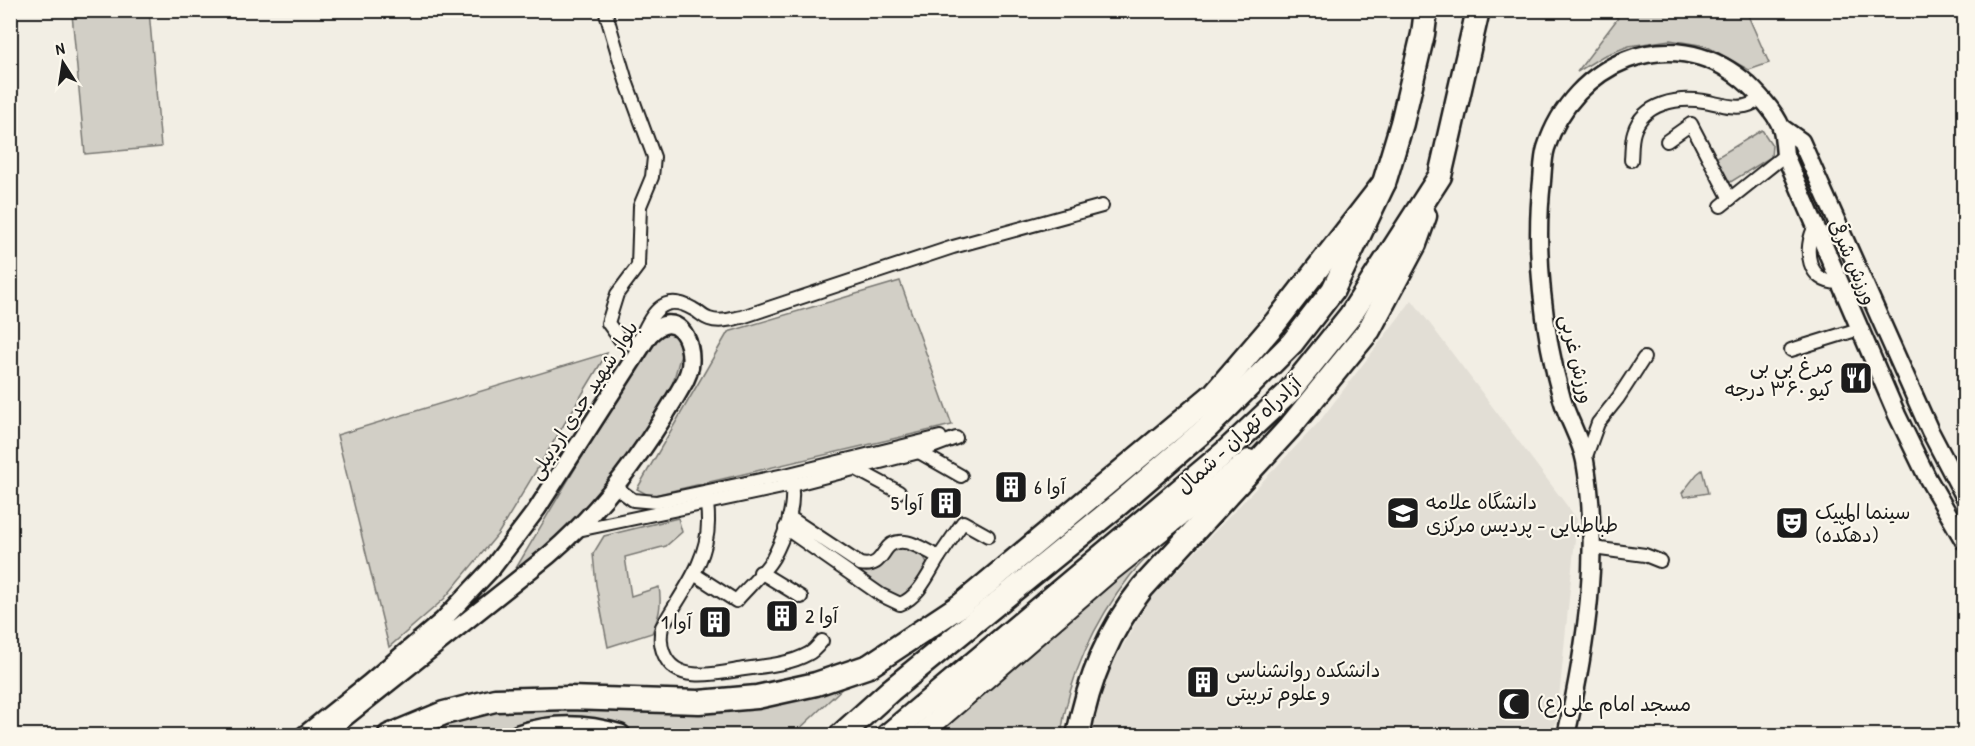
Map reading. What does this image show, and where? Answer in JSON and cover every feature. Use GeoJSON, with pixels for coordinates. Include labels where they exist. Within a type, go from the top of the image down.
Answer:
{"type":"FeatureCollection","features":[{"type":"Feature","properties":{"kind":"highway","name":"آزادراه تهران - شمال"},"geometry":{"type":"LineString","coordinates":[[840,735],[891,690],[1120,504],[1198,436],[1292,343],[1333,290],[1384,183],[1405,112],[1423,34],[1426,10]]}},
{"type":"Feature","properties":{"kind":"highway","name":"آزادراه تهران - شمال"},"geometry":{"type":"LineString","coordinates":[[886,735],[1223,454],[1288,393],[1350,316],[1440,176],[1478,10]]}},
{"type":"Feature","properties":{"kind":"highway"},"geometry":{"type":"LineString","coordinates":[[1078,735],[1090,684],[1103,650],[1124,611],[1143,587],[1290,428],[1369,330],[1415,244],[1440,176]]}},
{"type":"Feature","properties":{"kind":"highway"},"geometry":{"type":"LineString","coordinates":[[389,735],[444,712],[495,700],[569,698],[699,702],[757,697],[816,684],[869,666],[961,605],[1214,394],[1276,322],[1384,183]]}},
{"type":"Feature","properties":{"kind":"highway"},"geometry":{"type":"LineString","coordinates":[[520,735],[560,728],[592,729],[619,735]]}},
{"type":"Feature","properties":{"kind":"main road"},"geometry":{"type":"LineString","coordinates":[[920,735],[1108,573],[1290,428]]}},
{"type":"Feature","properties":{"kind":"street"},"geometry":{"type":"LineString","coordinates":[[605,10],[626,81],[654,157],[652,177],[640,206],[638,266],[617,294],[608,323],[622,342],[631,344],[643,338],[651,315],[660,306],[676,301],[694,309],[707,319],[720,322],[742,317],[953,247],[1102,206]]}},
{"type":"Feature","properties":{"kind":"street","name":"ورزش شرقی"},"geometry":{"type":"LineString","coordinates":[[1663,52],[1701,56],[1731,71],[1757,92],[1781,127],[1785,155],[1897,415],[1927,477],[1965,541]]}},
{"type":"Feature","properties":{"kind":"street","name":"ورزش غربی"},"geometry":{"type":"LineString","coordinates":[[1566,735],[1585,634],[1593,548],[1584,459],[1562,399],[1546,322],[1540,262],[1540,202],[1546,149],[1563,110],[1586,84],[1609,68],[1633,56],[1663,52]]}},
{"type":"Feature","properties":{"kind":"street"},"geometry":{"type":"LineString","coordinates":[[1631,160],[1633,134],[1637,124],[1651,109],[1666,102],[1687,99],[1736,107],[1746,106],[1762,99]]}},
{"type":"Feature","properties":{"kind":"street"},"geometry":{"type":"LineString","coordinates":[[1667,141],[1691,124],[1725,202],[1785,155]]}},
{"type":"Feature","properties":{"kind":"street"},"geometry":{"type":"LineString","coordinates":[[1781,127],[1801,141],[1921,409],[1965,495]]}},
{"type":"Feature","properties":{"kind":"street","name":"بلوار شهید جدی اردبیلی"},"geometry":{"type":"LineString","coordinates":[[303,735],[368,684],[443,620],[488,574],[537,509],[643,338],[656,327],[669,323],[681,327],[687,337],[690,366],[685,381],[628,468],[578,530],[322,735]]}},
{"type":"Feature","properties":{"kind":"street"},"geometry":{"type":"LineString","coordinates":[[1791,350],[1859,329]]}},
{"type":"Feature","properties":{"kind":"street"},"geometry":{"type":"LineString","coordinates":[[1584,459],[1598,423],[1618,398],[1644,358]]}},
{"type":"Feature","properties":{"kind":"street"},"geometry":{"type":"LineString","coordinates":[[578,530],[704,497],[791,479],[856,469],[919,452],[956,438],[944,436],[791,479]]}},
{"type":"Feature","properties":{"kind":"street"},"geometry":{"type":"LineString","coordinates":[[919,452],[961,476]]}},
{"type":"Feature","properties":{"kind":"street"},"geometry":{"type":"LineString","coordinates":[[856,469],[899,492]]}},
{"type":"Feature","properties":{"kind":"street"},"geometry":{"type":"LineString","coordinates":[[694,574],[736,601],[772,559],[787,522],[794,493],[791,479]]}},
{"type":"Feature","properties":{"kind":"street"},"geometry":{"type":"LineString","coordinates":[[614,486],[633,500],[647,502],[704,497]]}},
{"type":"Feature","properties":{"kind":"street"},"geometry":{"type":"LineString","coordinates":[[704,497],[708,527],[705,545],[694,574],[662,627],[660,635],[664,656],[674,668],[688,674],[697,674],[784,662],[809,654],[822,641]]}},
{"type":"Feature","properties":{"kind":"street"},"geometry":{"type":"LineString","coordinates":[[787,522],[860,564],[877,563],[892,544],[899,541],[939,557]]}},
{"type":"Feature","properties":{"kind":"street"},"geometry":{"type":"LineString","coordinates":[[787,522],[881,595],[900,604],[925,582],[963,522],[987,536]]}},
{"type":"Feature","properties":{"kind":"street"},"geometry":{"type":"LineString","coordinates":[[1593,548],[1646,555],[1660,561]]}},
{"type":"Feature","properties":{"kind":"street"},"geometry":{"type":"LineString","coordinates":[[760,572],[801,597]]}},
{"type":"Feature","properties":{"kind":"shaded area"},"geometry":{"type":"Polygon","coordinates":[[[110,10],[149,11],[161,147],[85,154],[72,14],[110,10]]]}},
{"type":"Feature","properties":{"kind":"shaded area"},"geometry":{"type":"Polygon","coordinates":[[[1601,10],[1746,11],[1769,63],[1749,70],[1706,46],[1670,40],[1629,46],[1603,56],[1577,72],[1618,18],[1601,10]]]}},
{"type":"Feature","properties":{"kind":"shaded area"},"geometry":{"type":"Polygon","coordinates":[[[1762,130],[1772,145],[1771,157],[1729,183],[1714,159],[1762,130]]]}},
{"type":"Feature","properties":{"kind":"shaded area"},"geometry":{"type":"Polygon","coordinates":[[[900,281],[952,425],[650,496],[637,489],[728,332],[900,281]]]}},
{"type":"Feature","properties":{"kind":"shaded area","name":"دانشگاه علامه طباطبایی - پردیس مرکزی"},"geometry":{"type":"Polygon","coordinates":[[[1412,300],[1577,519],[1557,718],[1552,735],[1092,736],[1095,697],[1146,604],[1319,422],[1412,300]]]}},
{"type":"Feature","properties":{"kind":"shaded area"},"geometry":{"type":"Polygon","coordinates":[[[669,329],[679,335],[681,354],[672,386],[626,459],[565,534],[512,575],[647,347],[669,329]]]}},
{"type":"Feature","properties":{"kind":"shaded area"},"geometry":{"type":"Polygon","coordinates":[[[607,353],[498,534],[444,599],[389,647],[337,435],[607,353]]]}},
{"type":"Feature","properties":{"kind":"shaded area"},"geometry":{"type":"Polygon","coordinates":[[[1702,470],[1708,493],[1684,497],[1682,493],[1702,470]]]}},
{"type":"Feature","properties":{"kind":"shaded area"},"geometry":{"type":"Polygon","coordinates":[[[678,518],[682,532],[666,546],[625,557],[631,596],[659,587],[659,611],[652,633],[608,647],[596,585],[593,554],[604,536],[678,518]]]}},
{"type":"Feature","properties":{"kind":"shaded area"},"geometry":{"type":"Polygon","coordinates":[[[1164,539],[1117,593],[1095,631],[1070,692],[1061,735],[929,736],[1164,539]]]}},
{"type":"Feature","properties":{"kind":"shaded area"},"geometry":{"type":"Polygon","coordinates":[[[902,547],[923,555],[927,563],[927,571],[906,597],[893,596],[863,580],[857,567],[874,569],[885,563],[890,552],[902,547]]]}},
{"type":"Feature","properties":{"kind":"shaded area"},"geometry":{"type":"Polygon","coordinates":[[[850,681],[793,735],[635,735],[620,729],[512,732],[501,735],[403,736],[498,708],[722,712],[763,707],[850,681]]]}},
{"type":"Feature","properties":{"kind":"place","name":"مرغ بی بی کیو ۳۶۰ درجه"},"geometry":{"type":"Point","coordinates":[1856,378]}},
{"type":"Feature","properties":{"kind":"place","name":"آوا 6"},"geometry":{"type":"Point","coordinates":[1011,487]}},
{"type":"Feature","properties":{"kind":"place","name":"آوا 5"},"geometry":{"type":"Point","coordinates":[946,503]}},
{"type":"Feature","properties":{"kind":"place","name":"دانشگاه علامه طباطبایی - پردیس مرکزی"},"geometry":{"type":"Point","coordinates":[1403,513]}},
{"type":"Feature","properties":{"kind":"place","name":"سینما المپیک (دهکده)"},"geometry":{"type":"Point","coordinates":[1792,523]}},
{"type":"Feature","properties":{"kind":"place","name":"آوا 2"},"geometry":{"type":"Point","coordinates":[782,616]}},
{"type":"Feature","properties":{"kind":"place","name":"آوا 1"},"geometry":{"type":"Point","coordinates":[715,622]}},
{"type":"Feature","properties":{"kind":"place","name":"دانشکده روانشناسی و علوم تربیتی"},"geometry":{"type":"Point","coordinates":[1203,682]}},
{"type":"Feature","properties":{"kind":"place","name":"مسجد امام علی(ع)"},"geometry":{"type":"Point","coordinates":[1514,704]}}]}
